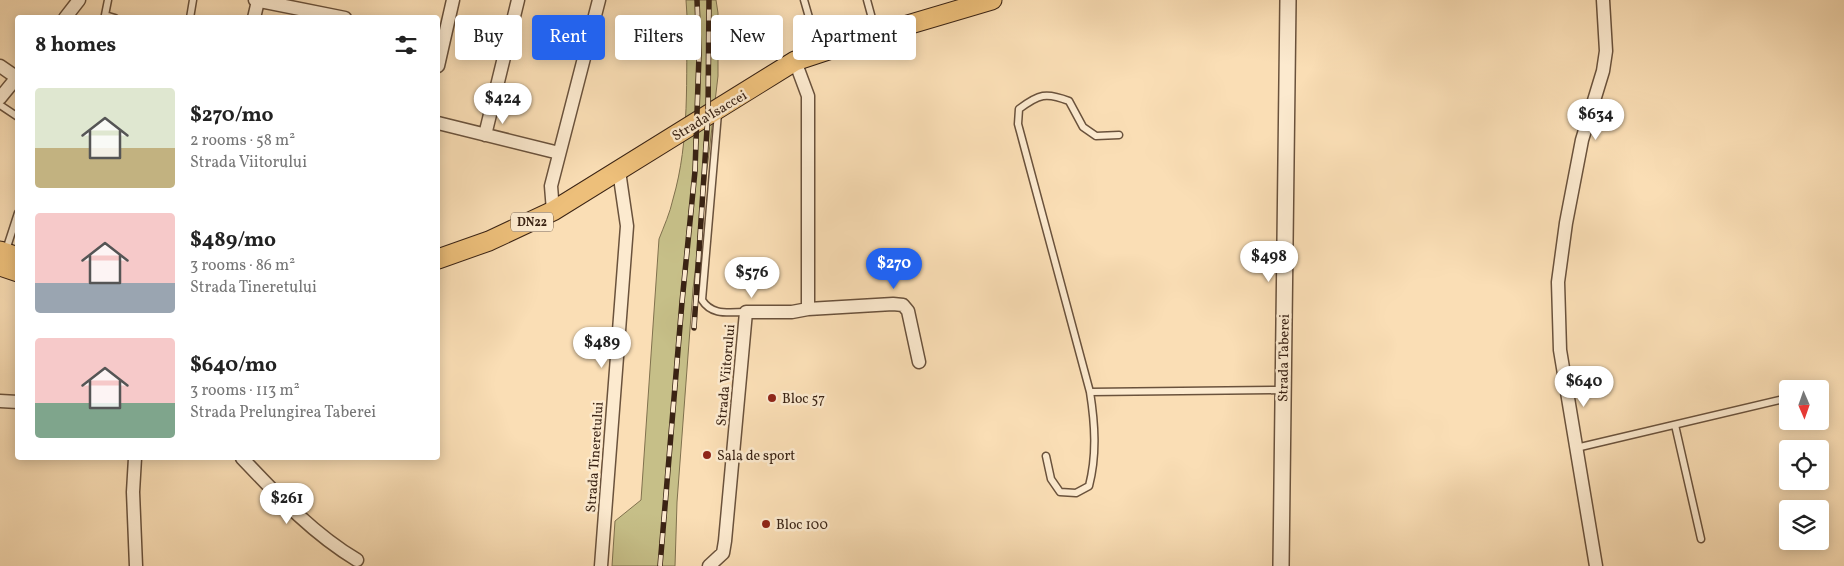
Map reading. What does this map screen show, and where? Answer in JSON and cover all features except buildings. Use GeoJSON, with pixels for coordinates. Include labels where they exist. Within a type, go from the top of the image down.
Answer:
{"type":"FeatureCollection","features":[{"type":"Feature","properties":{"kind":"main road","name":"Strada Isaccei"},"geometry":{"type":"LineString","coordinates":[[916,22],[992,0]]}},
{"type":"Feature","properties":{"kind":"main road","name":"Strada Isaccei"},"geometry":{"type":"LineString","coordinates":[[440,258],[489,241],[553,211],[798,60]]}},
{"type":"Feature","properties":{"kind":"main road"},"geometry":{"type":"LineString","coordinates":[[6,257],[15,268]]}},
{"type":"Feature","properties":{"kind":"street"},"geometry":{"type":"LineString","coordinates":[[67,15],[79,0]]}},
{"type":"Feature","properties":{"kind":"street"},"geometry":{"type":"LineString","coordinates":[[254,15],[256,0],[314,9],[335,15]]}},
{"type":"Feature","properties":{"kind":"street"},"geometry":{"type":"LineString","coordinates":[[440,57],[453,0]]}},
{"type":"Feature","properties":{"kind":"street"},"geometry":{"type":"LineString","coordinates":[[485,135],[518,0]]}},
{"type":"Feature","properties":{"kind":"street"},"geometry":{"type":"LineString","coordinates":[[553,211],[551,186],[599,0]]}},
{"type":"Feature","properties":{"kind":"street","name":"Strada Taberei"},"geometry":{"type":"LineString","coordinates":[[1282,566],[1282,390],[1288,0]]}},
{"type":"Feature","properties":{"kind":"street"},"geometry":{"type":"LineString","coordinates":[[1596,566],[1560,350],[1558,282],[1566,223],[1582,140],[1603,71],[1606,52],[1603,0]]}},
{"type":"Feature","properties":{"kind":"street"},"geometry":{"type":"LineString","coordinates":[[795,61],[808,96],[808,309]]}},
{"type":"Feature","properties":{"kind":"street"},"geometry":{"type":"LineString","coordinates":[[0,66],[15,75]]}},
{"type":"Feature","properties":{"kind":"street"},"geometry":{"type":"LineString","coordinates":[[0,98],[15,79]]}},
{"type":"Feature","properties":{"kind":"street"},"geometry":{"type":"LineString","coordinates":[[440,124],[559,153]]}},
{"type":"Feature","properties":{"kind":"street","name":"Strada Tineretului"},"geometry":{"type":"LineString","coordinates":[[601,566],[627,226],[619,171]]}},
{"type":"Feature","properties":{"kind":"street","name":"Strada Viitorului"},"geometry":{"type":"LineString","coordinates":[[709,566],[723,553],[725,541],[746,312],[792,312],[808,309],[903,305],[908,311],[919,362]]}},
{"type":"Feature","properties":{"kind":"street"},"geometry":{"type":"LineString","coordinates":[[0,401],[15,402]]}},
{"type":"Feature","properties":{"kind":"street"},"geometry":{"type":"LineString","coordinates":[[135,460],[133,492],[136,566]]}},
{"type":"Feature","properties":{"kind":"street"},"geometry":{"type":"LineString","coordinates":[[244,460],[291,511],[334,547],[357,560]]}},
{"type":"Feature","properties":{"kind":"lane"},"geometry":{"type":"LineString","coordinates":[[105,15],[108,0]]}},
{"type":"Feature","properties":{"kind":"lane"},"geometry":{"type":"LineString","coordinates":[[191,15],[194,0]]}},
{"type":"Feature","properties":{"kind":"lane"},"geometry":{"type":"LineString","coordinates":[[804,0],[808,15]]}},
{"type":"Feature","properties":{"kind":"lane"},"geometry":{"type":"LineString","coordinates":[[867,0],[871,15]]}},
{"type":"Feature","properties":{"kind":"lane"},"geometry":{"type":"LineString","coordinates":[[1046,456],[1051,479],[1060,492],[1076,493],[1089,486],[1094,467],[1095,424],[1090,392],[1018,124],[1019,108],[1031,100],[1051,94],[1069,101],[1084,128],[1096,136],[1119,135]]}},
{"type":"Feature","properties":{"kind":"lane"},"geometry":{"type":"LineString","coordinates":[[0,105],[15,115]]}},
{"type":"Feature","properties":{"kind":"lane"},"geometry":{"type":"LineString","coordinates":[[718,108],[702,300],[706,307],[713,311],[746,312]]}},
{"type":"Feature","properties":{"kind":"lane"},"geometry":{"type":"LineString","coordinates":[[6,257],[15,224]]}},
{"type":"Feature","properties":{"kind":"lane"},"geometry":{"type":"LineString","coordinates":[[1090,392],[1282,390]]}},
{"type":"Feature","properties":{"kind":"lane"},"geometry":{"type":"LineString","coordinates":[[1576,448],[1779,400]]}},
{"type":"Feature","properties":{"kind":"lane"},"geometry":{"type":"LineString","coordinates":[[1675,425],[1701,539]]}},
{"type":"Feature","properties":{"kind":"shaded area"},"geometry":{"type":"Polygon","coordinates":[[[686,0],[716,0],[718,15],[711,15],[711,60],[718,60],[718,76],[693,289],[677,502],[675,566],[612,566],[615,521],[641,500],[659,239],[670,209],[682,155],[685,132],[687,60],[701,60],[701,15],[687,15],[686,0]]]}},
{"type":"Feature","properties":{"kind":"railway"},"geometry":{"type":"LineString","coordinates":[[660,566],[695,171],[699,55],[697,0]]}},
{"type":"Feature","properties":{"kind":"railway"},"geometry":{"type":"LineString","coordinates":[[694,328],[708,114],[709,0]]}},
{"type":"Feature","properties":{"kind":"place","name":"Bloc 57"},"geometry":{"type":"Point","coordinates":[772,398]}},
{"type":"Feature","properties":{"kind":"place","name":"Sala de sport"},"geometry":{"type":"Point","coordinates":[707,455]}},
{"type":"Feature","properties":{"kind":"place","name":"Bloc 100"},"geometry":{"type":"Point","coordinates":[766,524]}}]}
